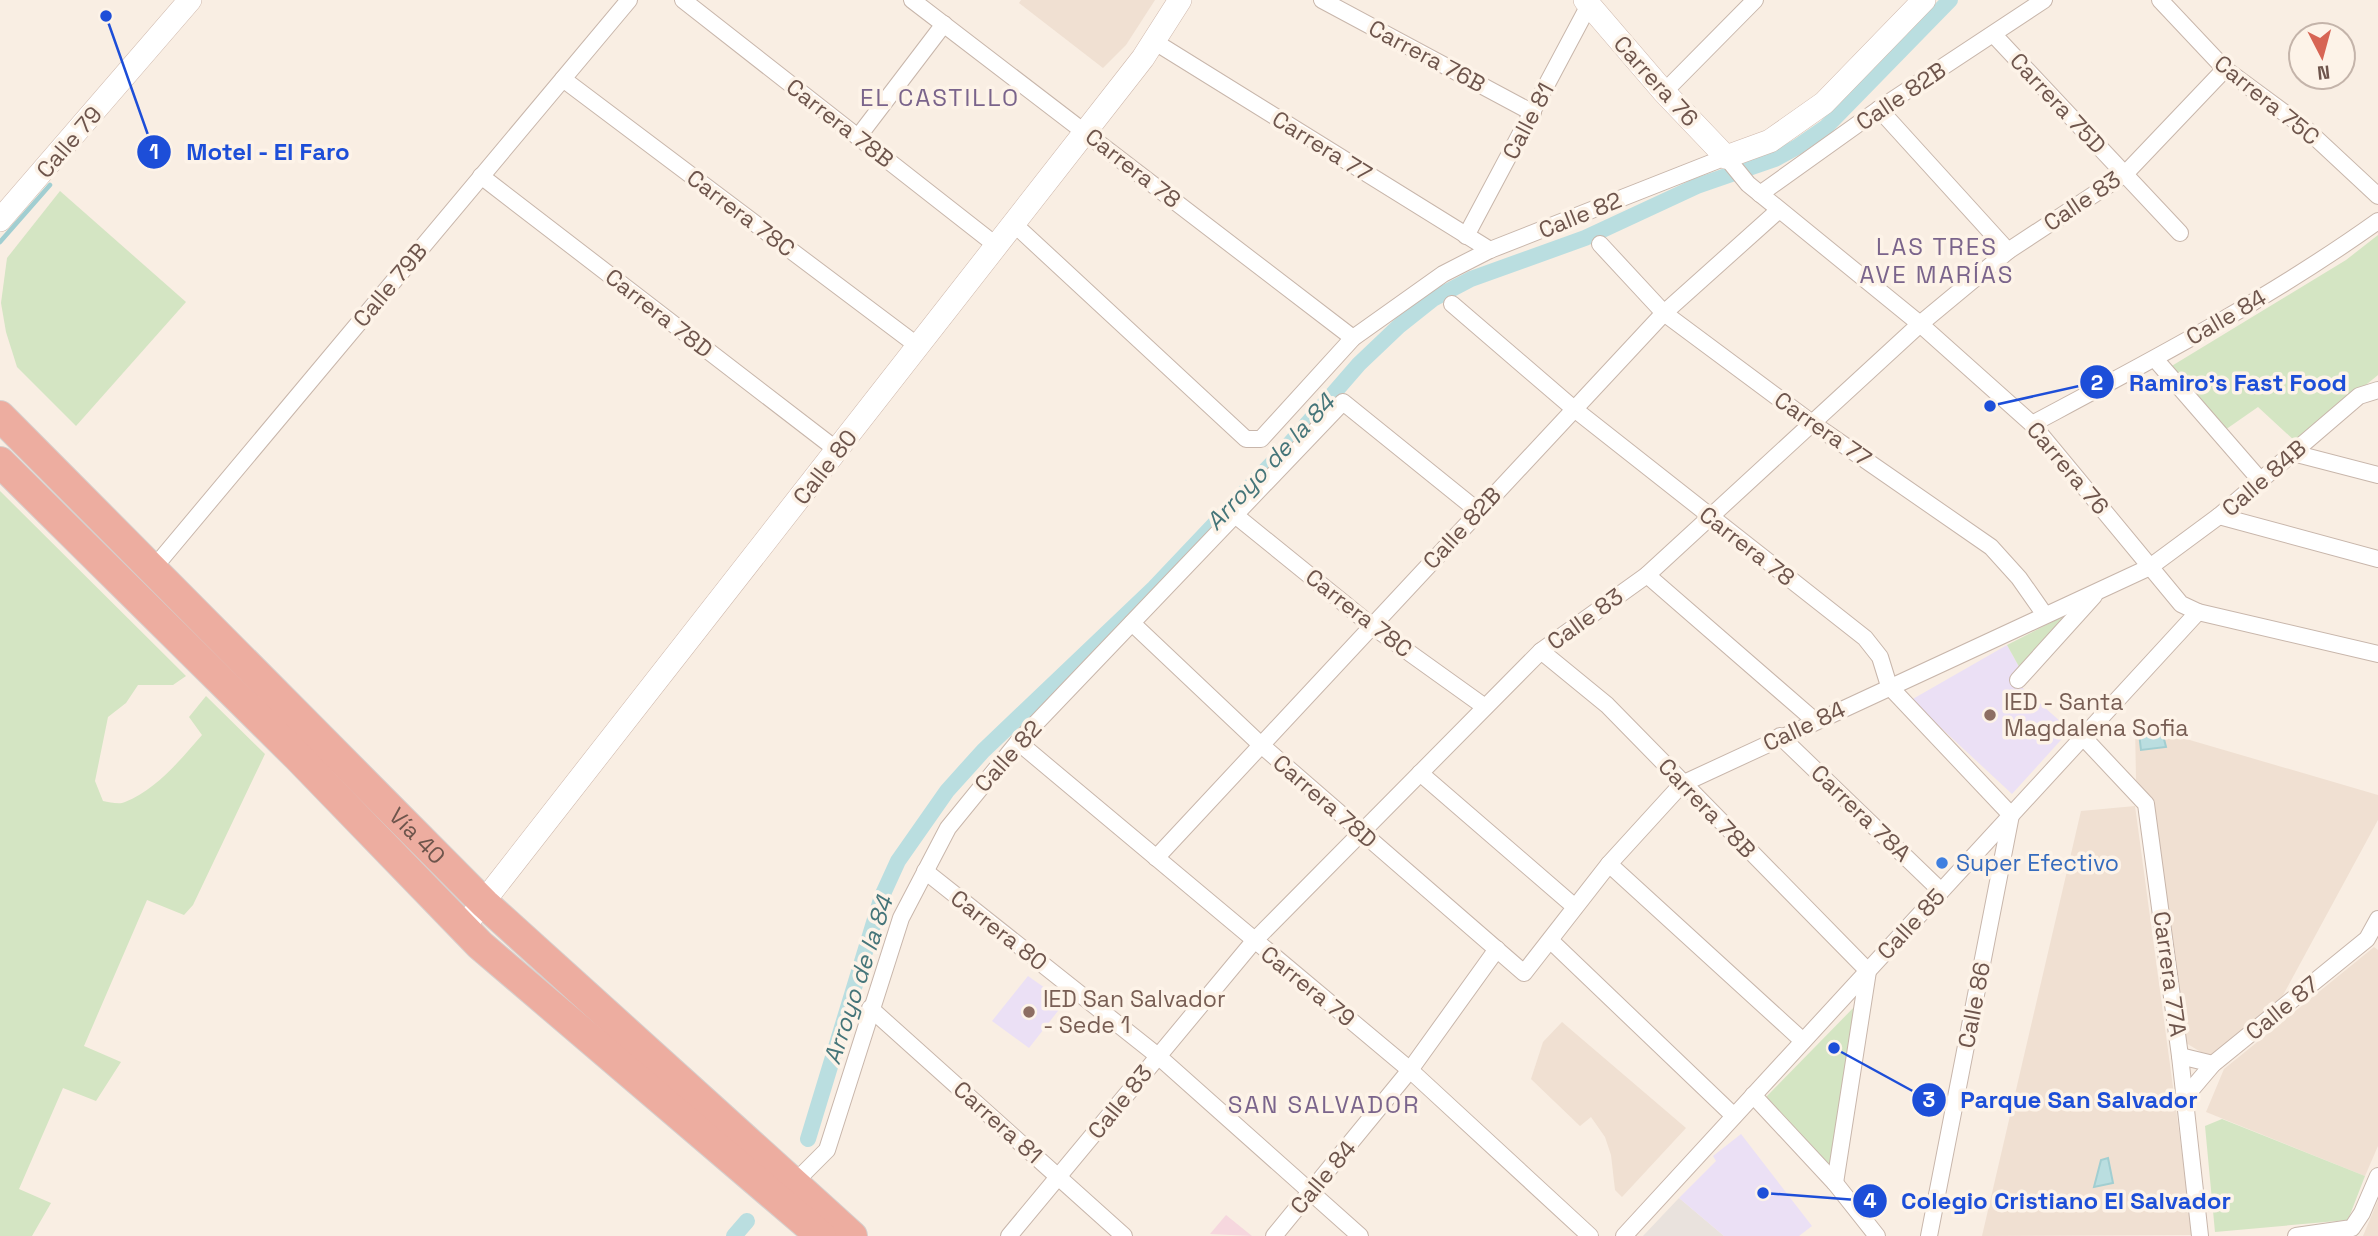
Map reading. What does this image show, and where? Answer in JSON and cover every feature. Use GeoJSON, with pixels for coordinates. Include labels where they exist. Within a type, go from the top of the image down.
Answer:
{"type":"FeatureCollection","features":[{"type":"Feature","properties":{"kind":"highway","name":"Vía 40"},"geometry":{"type":"LineString","coordinates":[[0,416],[152,570],[463,928],[821,1236]]}},
{"type":"Feature","properties":{"kind":"highway","name":"Vía 40"},"geometry":{"type":"LineString","coordinates":[[0,462],[299,738],[852,1236]]}},
{"type":"Feature","properties":{"kind":"street","name":"Calle 79"},"geometry":{"type":"LineString","coordinates":[[0,220],[190,0]]}},
{"type":"Feature","properties":{"kind":"street","name":"Calle 79B"},"geometry":{"type":"LineString","coordinates":[[152,570],[629,0]]}},
{"type":"Feature","properties":{"kind":"street","name":"Carrera 78B"},"geometry":{"type":"LineString","coordinates":[[683,0],[997,246]]}},
{"type":"Feature","properties":{"kind":"street","name":"Carrera 78"},"geometry":{"type":"LineString","coordinates":[[912,0],[1353,338]]}},
{"type":"Feature","properties":{"kind":"street","name":"Calle 80"},"geometry":{"type":"LineString","coordinates":[[463,928],[485,904],[1155,42],[1180,0]]}},
{"type":"Feature","properties":{"kind":"street","name":"Carrera 76B"},"geometry":{"type":"LineString","coordinates":[[1322,0],[1533,113]]}},
{"type":"Feature","properties":{"kind":"street"},"geometry":{"type":"LineString","coordinates":[[1664,92],[1755,0]]}},
{"type":"Feature","properties":{"kind":"street","name":"Calle 82"},"geometry":{"type":"LineString","coordinates":[[1014,224],[1246,439],[1261,439],[1353,338],[1443,274],[1490,250],[1729,160],[1770,141],[1824,103],[1924,0]]}},
{"type":"Feature","properties":{"kind":"street","name":"Calle 82B"},"geometry":{"type":"LineString","coordinates":[[1754,189],[2044,0]]}},
{"type":"Feature","properties":{"kind":"street","name":"Carrera 75C"},"geometry":{"type":"LineString","coordinates":[[2160,0],[2225,69],[2305,128],[2378,196]]}},
{"type":"Feature","properties":{"kind":"street","name":"Calle 81"},"geometry":{"type":"LineString","coordinates":[[1466,236],[1533,113],[1587,2]]}},
{"type":"Feature","properties":{"kind":"street","name":"Carrera 76"},"geometry":{"type":"LineString","coordinates":[[1587,2],[1664,92],[1754,189],[1920,324],[2032,424],[2180,604],[2198,612],[2378,654]]}},
{"type":"Feature","properties":{"kind":"street"},"geometry":{"type":"LineString","coordinates":[[858,137],[944,24]]}},
{"type":"Feature","properties":{"kind":"street","name":"Carrera 75D"},"geometry":{"type":"LineString","coordinates":[[1994,35],[2180,233]]}},
{"type":"Feature","properties":{"kind":"street","name":"Carrera 77"},"geometry":{"type":"LineString","coordinates":[[1155,42],[1490,250]]}},
{"type":"Feature","properties":{"kind":"street","name":"Calle 83"},"geometry":{"type":"LineString","coordinates":[[1009,1236],[1254,941],[1541,651],[1647,575],[1920,324],[2008,251],[2124,174],[2225,69]]}},
{"type":"Feature","properties":{"kind":"street","name":"Carrera 78C"},"geometry":{"type":"LineString","coordinates":[[563,79],[918,346]]}},
{"type":"Feature","properties":{"kind":"street"},"geometry":{"type":"LineString","coordinates":[[1878,109],[2008,251]]}},
{"type":"Feature","properties":{"kind":"street","name":"Carrera 78D"},"geometry":{"type":"LineString","coordinates":[[481,176],[837,450]]}},
{"type":"Feature","properties":{"kind":"street","name":"Calle 82B"},"geometry":{"type":"LineString","coordinates":[[1156,858],[1664,313],[1779,210]]}},
{"type":"Feature","properties":{"kind":"street","name":"Calle 84"},"geometry":{"type":"LineString","coordinates":[[2032,424],[2155,359],[2316,265],[2378,221]]}},
{"type":"Feature","properties":{"kind":"street","name":"Carrera 77"},"geometry":{"type":"LineString","coordinates":[[1600,244],[1664,313],[1812,423],[1991,547],[2019,578],[2045,615]]}},
{"type":"Feature","properties":{"kind":"street","name":"Carrera 78"},"geometry":{"type":"LineString","coordinates":[[1452,304],[1573,408],[1709,518],[1865,638],[1880,657],[1889,686],[2011,815]]}},
{"type":"Feature","properties":{"kind":"street"},"geometry":{"type":"LineString","coordinates":[[2155,359],[2261,481]]}},
{"type":"Feature","properties":{"kind":"street","name":"Calle 84B"},"geometry":{"type":"LineString","coordinates":[[2150,566],[2220,516],[2359,397],[2378,390]]}},
{"type":"Feature","properties":{"kind":"street","name":"Calle 82"},"geometry":{"type":"LineString","coordinates":[[793,1184],[827,1150],[870,1008],[901,918],[948,828],[1018,742],[1343,402],[1478,511]]}},
{"type":"Feature","properties":{"kind":"street"},"geometry":{"type":"LineString","coordinates":[[2293,453],[2378,475]]}},
{"type":"Feature","properties":{"kind":"street","name":"Carrera 78C"},"geometry":{"type":"LineString","coordinates":[[1235,515],[1372,626],[1485,707]]}},
{"type":"Feature","properties":{"kind":"street"},"geometry":{"type":"LineString","coordinates":[[2220,516],[2378,559]]}},
{"type":"Feature","properties":{"kind":"street","name":"Calle 84"},"geometry":{"type":"LineString","coordinates":[[1524,973],[1609,864],[1682,784],[1814,720],[2150,566]]}},
{"type":"Feature","properties":{"kind":"street"},"geometry":{"type":"LineString","coordinates":[[1647,575],[1814,720]]}},
{"type":"Feature","properties":{"kind":"street"},"geometry":{"type":"LineString","coordinates":[[2018,680],[2100,589]]}},
{"type":"Feature","properties":{"kind":"street","name":"Calle 85"},"geometry":{"type":"LineString","coordinates":[[1624,1236],[2198,612]]}},
{"type":"Feature","properties":{"kind":"street","name":"Carrera 78D"},"geometry":{"type":"LineString","coordinates":[[1132,623],[1260,744],[1524,973]]}},
{"type":"Feature","properties":{"kind":"street","name":"Carrera 78B"},"geometry":{"type":"LineString","coordinates":[[1541,651],[1607,705],[1868,971]]}},
{"type":"Feature","properties":{"kind":"street","name":"Carrera 78A"},"geometry":{"type":"LineString","coordinates":[[1780,736],[1941,891]]}},
{"type":"Feature","properties":{"kind":"street","name":"Carrera 77A"},"geometry":{"type":"LineString","coordinates":[[2083,737],[2146,804],[2180,1056],[2200,1236]]}},
{"type":"Feature","properties":{"kind":"street","name":"Carrera 79"},"geometry":{"type":"LineString","coordinates":[[1018,742],[1410,1070],[1590,1236]]}},
{"type":"Feature","properties":{"kind":"street"},"geometry":{"type":"LineString","coordinates":[[1420,774],[1576,907]]}},
{"type":"Feature","properties":{"kind":"street","name":"Calle 86"},"geometry":{"type":"LineString","coordinates":[[1929,1236],[2011,815]]}},
{"type":"Feature","properties":{"kind":"street"},"geometry":{"type":"LineString","coordinates":[[1609,864],[1803,1041]]}},
{"type":"Feature","properties":{"kind":"street","name":"Carrera 80"},"geometry":{"type":"LineString","coordinates":[[925,871],[1158,1056],[1360,1236]]}},
{"type":"Feature","properties":{"kind":"street","name":"Calle 87"},"geometry":{"type":"LineString","coordinates":[[2185,1097],[2213,1064],[2367,939],[2378,919]]}},
{"type":"Feature","properties":{"kind":"street"},"geometry":{"type":"LineString","coordinates":[[1551,941],[1734,1116]]}},
{"type":"Feature","properties":{"kind":"street","name":"Calle 84"},"geometry":{"type":"LineString","coordinates":[[1274,1236],[1410,1070],[1497,950]]}},
{"type":"Feature","properties":{"kind":"street"},"geometry":{"type":"LineString","coordinates":[[1835,1183],[1868,971]]}},
{"type":"Feature","properties":{"kind":"street","name":"Carrera 81"},"geometry":{"type":"LineString","coordinates":[[870,1008],[1124,1236]]}},
{"type":"Feature","properties":{"kind":"street"},"geometry":{"type":"LineString","coordinates":[[2180,1056],[2213,1064]]}},
{"type":"Feature","properties":{"kind":"street"},"geometry":{"type":"LineString","coordinates":[[1753,1095],[1835,1183],[1877,1236]]}},
{"type":"Feature","properties":{"kind":"street"},"geometry":{"type":"LineString","coordinates":[[2296,1236],[2352,1228],[2362,1213],[2378,1176]]}},
{"type":"Feature","properties":{"kind":"shaded area"},"geometry":{"type":"Polygon","coordinates":[[[1021,0],[1155,0],[1126,45],[1103,68],[1019,3],[1021,0]]]}},
{"type":"Feature","properties":{"kind":"shaded area","name":"IED - Santa Magdalena Sofia"},"geometry":{"type":"Polygon","coordinates":[[[2007,645],[2022,672],[2015,681],[2070,730],[2012,794],[1911,700],[2007,645]]]}},
{"type":"Feature","properties":{"kind":"shaded area"},"geometry":{"type":"Polygon","coordinates":[[[2135,724],[2378,795],[2378,820],[2281,999],[2209,1057],[2186,1043],[2154,804],[2136,780],[2135,724]]]}},
{"type":"Feature","properties":{"kind":"shaded area"},"geometry":{"type":"Polygon","coordinates":[[[2135,806],[2193,1235],[1982,1236],[2081,811],[2135,806]]]}},
{"type":"Feature","properties":{"kind":"shaded area"},"geometry":{"type":"Polygon","coordinates":[[[2374,947],[2378,950],[2378,1146],[2365,1176],[2206,1112],[2224,1069],[2374,947]]]}},
{"type":"Feature","properties":{"kind":"shaded area","name":"IED San Salvador - Sede 1"},"geometry":{"type":"Polygon","coordinates":[[[1028,976],[1065,1002],[1029,1048],[992,1021],[1028,976]]]}},
{"type":"Feature","properties":{"kind":"shaded area"},"geometry":{"type":"Polygon","coordinates":[[[1562,1022],[1686,1128],[1622,1197],[1615,1190],[1611,1155],[1605,1137],[1591,1117],[1580,1126],[1531,1079],[1543,1042],[1562,1022]]]}},
{"type":"Feature","properties":{"kind":"shaded area"},"geometry":{"type":"Polygon","coordinates":[[[1741,1134],[1812,1226],[1799,1236],[1724,1236],[1679,1198],[1716,1161],[1713,1156],[1741,1134]]]}},
{"type":"Feature","properties":{"kind":"shaded area"},"geometry":{"type":"Polygon","coordinates":[[[1679,1198],[1724,1236],[1643,1236],[1679,1198]]]}},
{"type":"Feature","properties":{"kind":"shaded area"},"geometry":{"type":"Polygon","coordinates":[[[2378,1200],[2378,1236],[2363,1236],[2378,1200]]]}},
{"type":"Feature","properties":{"kind":"shaded area"},"geometry":{"type":"Polygon","coordinates":[[[1226,1215],[1252,1236],[1210,1234],[1226,1215]]]}},
{"type":"Feature","properties":{"kind":"green space"},"geometry":{"type":"Polygon","coordinates":[[[60,191],[186,302],[76,426],[17,367],[6,332],[1,303],[7,258],[60,191]]]}},
{"type":"Feature","properties":{"kind":"green space"},"geometry":{"type":"Polygon","coordinates":[[[2378,235],[2378,375],[2296,442],[2258,407],[2225,430],[2170,367],[2346,260],[2378,235]]]}},
{"type":"Feature","properties":{"kind":"green space"},"geometry":{"type":"Polygon","coordinates":[[[0,491],[186,676],[173,685],[138,685],[126,703],[108,717],[95,781],[103,801],[120,803],[136,797],[177,764],[202,735],[189,717],[206,696],[265,754],[193,905],[184,915],[147,900],[84,1046],[121,1062],[96,1101],[63,1088],[19,1189],[51,1203],[32,1236],[0,1236],[0,491]]]}},
{"type":"Feature","properties":{"kind":"green space"},"geometry":{"type":"Polygon","coordinates":[[[2081,607],[2022,672],[2007,645],[2081,607]]]}},
{"type":"Feature","properties":{"kind":"green space"},"geometry":{"type":"Polygon","coordinates":[[[1862,999],[1831,1171],[1766,1097],[1862,999]]]}},
{"type":"Feature","properties":{"kind":"green space"},"geometry":{"type":"Polygon","coordinates":[[[2222,1119],[2365,1176],[2348,1220],[2215,1232],[2205,1126],[2222,1119]]]}},
{"type":"Feature","properties":{"kind":"water"},"geometry":{"type":"Polygon","coordinates":[[[2139,733],[2163,735],[2166,747],[2141,750],[2139,733]]]}},
{"type":"Feature","properties":{"kind":"water"},"geometry":{"type":"Polygon","coordinates":[[[2108,1158],[2113,1183],[2094,1187],[2101,1160],[2108,1158]]]}},
{"type":"Feature","properties":{"kind":"waterway","name":"Arroyo de la 84"},"geometry":{"type":"LineString","coordinates":[[808,1139],[882,896],[898,861],[947,791],[983,751],[1154,588],[1280,455],[1359,364],[1399,326],[1433,299],[1471,279],[1585,238],[1697,186],[1775,159],[1797,147],[1826,127],[1950,0]]}},
{"type":"Feature","properties":{"kind":"waterway"},"geometry":{"type":"LineString","coordinates":[[0,242],[50,185]]}},
{"type":"Feature","properties":{"kind":"waterway","name":"Arroyo de la 84"},"geometry":{"type":"LineString","coordinates":[[734,1236],[747,1221]]}},
{"type":"Feature","properties":{"kind":"place","name":"Motel - El Faro"},"geometry":{"type":"Point","coordinates":[106,16]}},
{"type":"Feature","properties":{"kind":"place","name":"Ramiro's Fast Food"},"geometry":{"type":"Point","coordinates":[1990,406]}},
{"type":"Feature","properties":{"kind":"place","name":"IED - Santa Magdalena Sofia"},"geometry":{"type":"Point","coordinates":[1990,715]}},
{"type":"Feature","properties":{"kind":"place","name":"Super Efectivo"},"geometry":{"type":"Point","coordinates":[1942,863]}},
{"type":"Feature","properties":{"kind":"place","name":"IED San Salvador - Sede 1"},"geometry":{"type":"Point","coordinates":[1029,1012]}},
{"type":"Feature","properties":{"kind":"place","name":"Parque San Salvador"},"geometry":{"type":"Point","coordinates":[1834,1048]}},
{"type":"Feature","properties":{"kind":"place","name":"Colegio Cristiano El Salvador"},"geometry":{"type":"Point","coordinates":[1763,1193]}},
{"type":"Feature","properties":{"kind":"district","name":"EL CASTILLO"},"geometry":{"type":"Point","coordinates":[940,97]}},
{"type":"Feature","properties":{"kind":"district","name":"LAS TRES AVE MARÍAS"},"geometry":{"type":"Point","coordinates":[1937,260]}},
{"type":"Feature","properties":{"kind":"district","name":"SAN SALVADOR"},"geometry":{"type":"Point","coordinates":[1324,1104]}}]}
